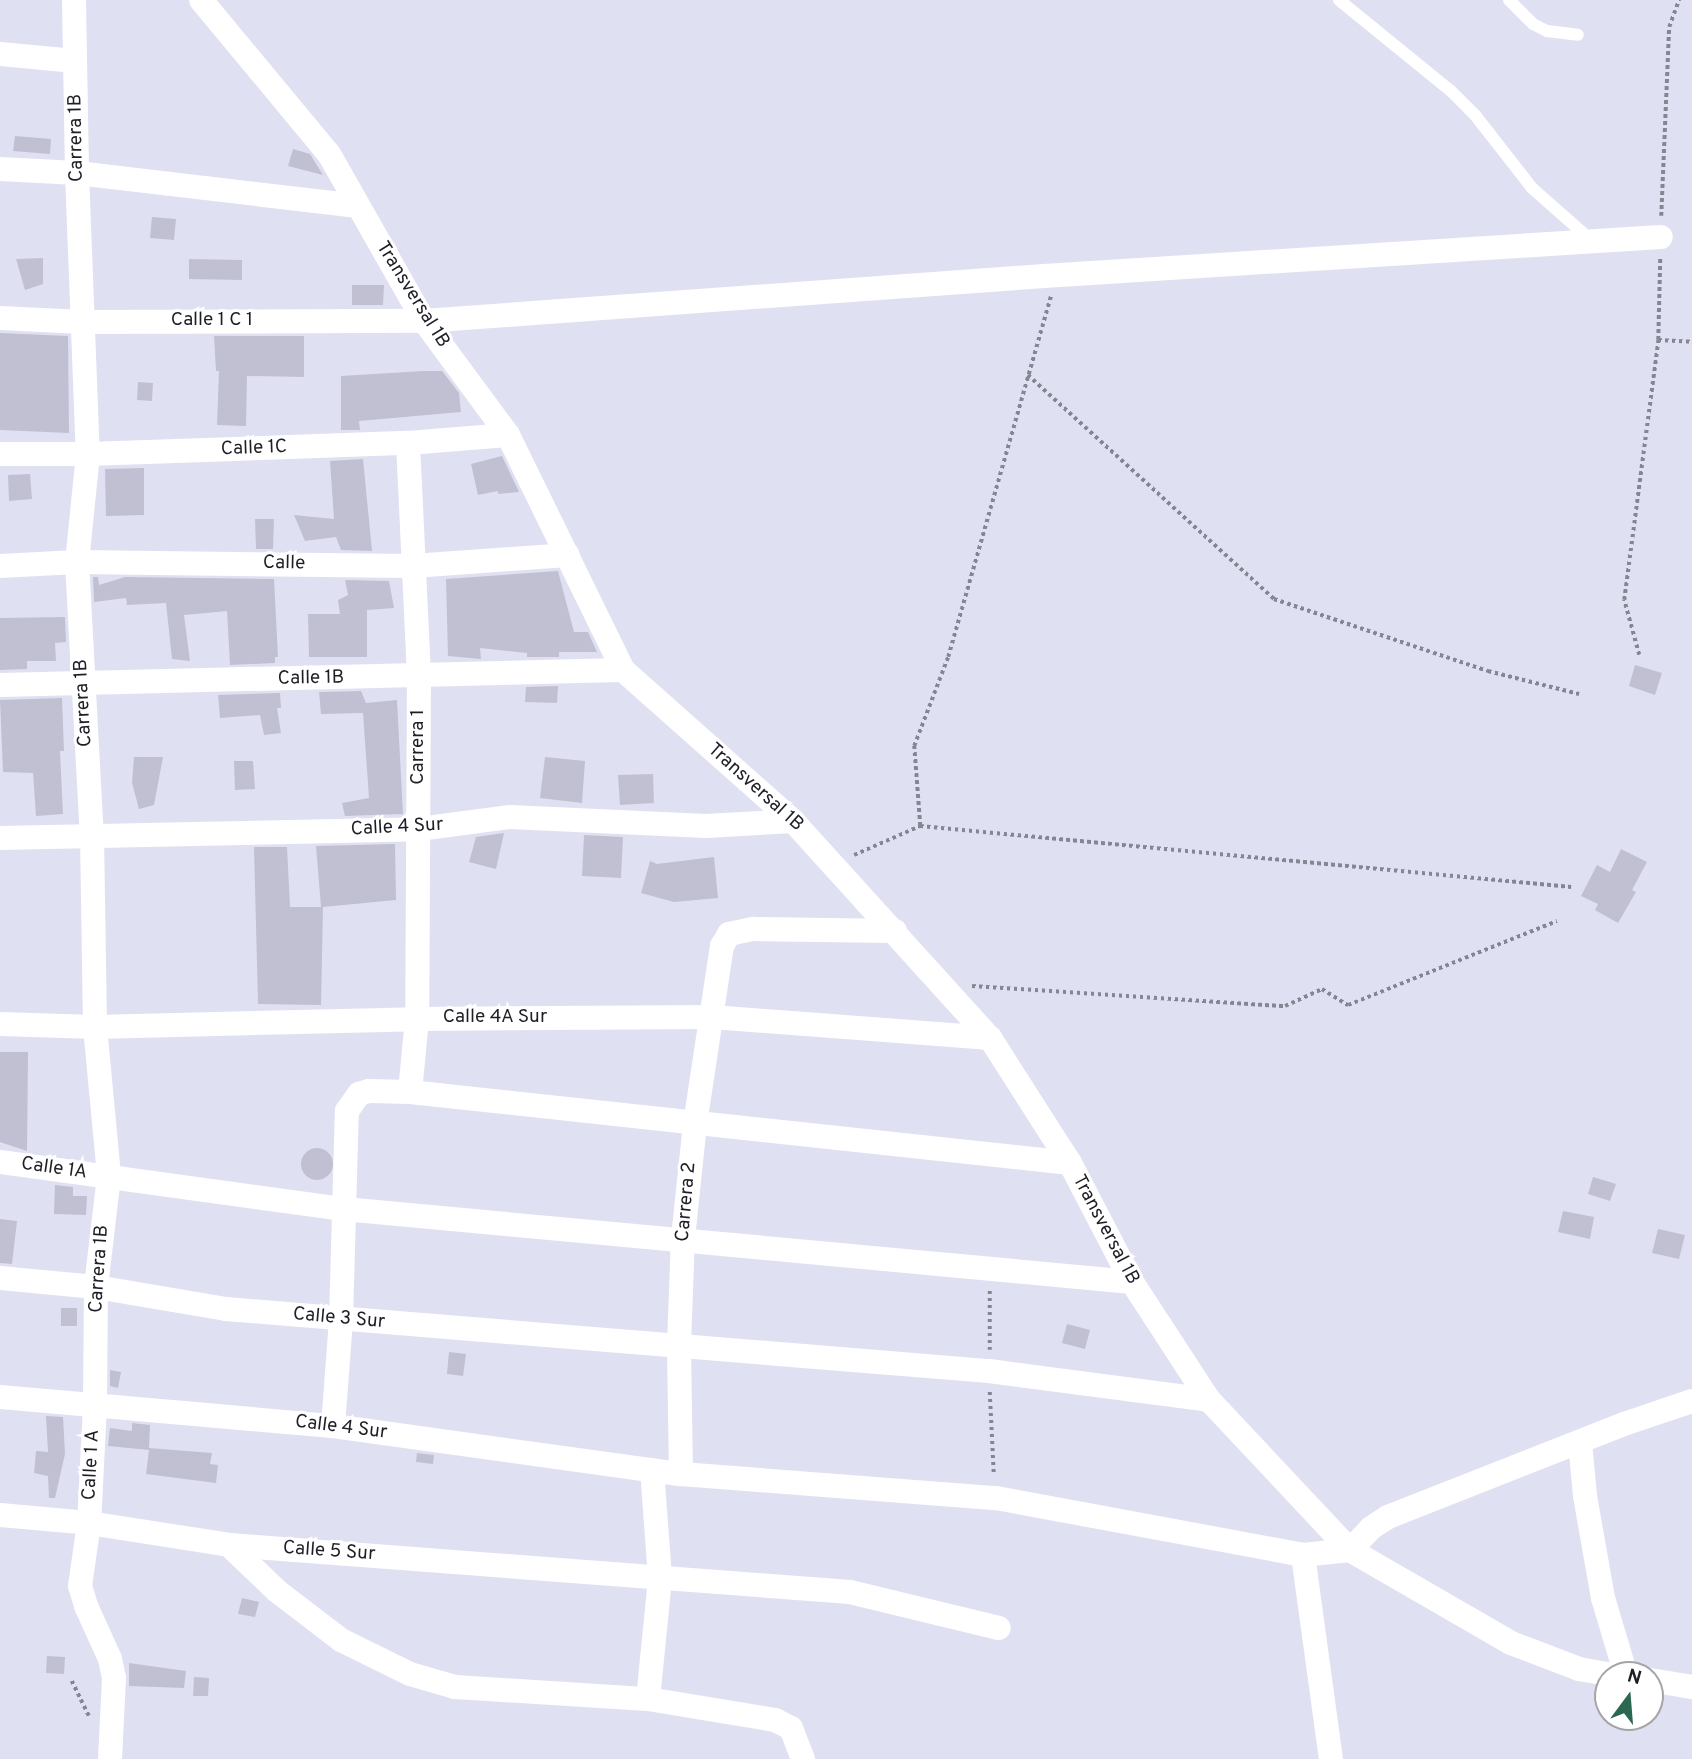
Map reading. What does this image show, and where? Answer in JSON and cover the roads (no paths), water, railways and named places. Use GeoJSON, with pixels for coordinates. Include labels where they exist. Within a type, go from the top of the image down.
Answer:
{"type":"FeatureCollection","features":[{"type":"Feature","properties":{"kind":"street","name":"Carrera 1B"},"geometry":{"type":"LineString","coordinates":[[74,0],[77,173],[89,454],[77,562],[92,835],[95,1027],[109,1176],[96,1287],[95,1406]]}},
{"type":"Feature","properties":{"kind":"street","name":"Transversal 1B"},"geometry":{"type":"LineString","coordinates":[[201,0],[329,154],[424,321],[508,435],[623,670],[793,821],[838,867],[990,1038],[1070,1163],[1132,1282],[1209,1400],[1350,1550],[1511,1643],[1579,1669],[1594,1672]]}},
{"type":"Feature","properties":{"kind":"street"},"geometry":{"type":"LineString","coordinates":[[0,54],[75,61]]}},
{"type":"Feature","properties":{"kind":"street"},"geometry":{"type":"LineString","coordinates":[[0,169],[77,173],[358,206]]}},
{"type":"Feature","properties":{"kind":"street","name":"Calle 1 C 1"},"geometry":{"type":"LineString","coordinates":[[0,318],[83,322],[424,321],[1044,276],[1661,237]]}},
{"type":"Feature","properties":{"kind":"street","name":"Calle 1C"},"geometry":{"type":"LineString","coordinates":[[0,454],[89,454],[408,443],[508,435]]}},
{"type":"Feature","properties":{"kind":"street","name":"Carrera 1"},"geometry":{"type":"LineString","coordinates":[[408,443],[419,677],[417,1019],[410,1093]]}},
{"type":"Feature","properties":{"kind":"street","name":"Calle"},"geometry":{"type":"LineString","coordinates":[[0,566],[77,562],[413,565],[568,555]]}},
{"type":"Feature","properties":{"kind":"street","name":"Calle 1B"},"geometry":{"type":"LineString","coordinates":[[0,685],[623,670]]}},
{"type":"Feature","properties":{"kind":"street","name":"Calle 4 Sur"},"geometry":{"type":"LineString","coordinates":[[0,838],[419,829],[510,817],[706,826],[793,821]]}},
{"type":"Feature","properties":{"kind":"street","name":"Carrera 2"},"geometry":{"type":"LineString","coordinates":[[681,1474],[679,1345],[683,1238],[695,1124],[722,946],[729,934],[753,929],[895,931]]}},
{"type":"Feature","properties":{"kind":"street","name":"Calle 4A Sur"},"geometry":{"type":"LineString","coordinates":[[0,1024],[95,1027],[417,1019],[712,1017],[990,1038]]}},
{"type":"Feature","properties":{"kind":"street"},"geometry":{"type":"LineString","coordinates":[[333,1426],[341,1320],[347,1111],[351,1102],[369,1091],[410,1093],[1070,1163]]}},
{"type":"Feature","properties":{"kind":"street","name":"Calle 1A"},"geometry":{"type":"LineString","coordinates":[[0,1162],[344,1209],[683,1238],[1132,1282]]}},
{"type":"Feature","properties":{"kind":"street","name":"Calle 3 Sur"},"geometry":{"type":"LineString","coordinates":[[0,1278],[96,1287],[226,1310],[989,1371],[1209,1400]]}},
{"type":"Feature","properties":{"kind":"street","name":"Calle 4 Sur"},"geometry":{"type":"LineString","coordinates":[[0,1397],[333,1426],[681,1474],[996,1498],[1303,1555],[1350,1550]]}},
{"type":"Feature","properties":{"kind":"street"},"geometry":{"type":"LineString","coordinates":[[1350,1550],[1371,1528],[1388,1517],[1692,1401]]}},
{"type":"Feature","properties":{"kind":"street","name":"Calle 1 A"},"geometry":{"type":"LineString","coordinates":[[95,1406],[89,1523],[80,1586],[110,1659],[114,1678],[110,1759]]}},
{"type":"Feature","properties":{"kind":"street"},"geometry":{"type":"LineString","coordinates":[[1580,1442],[1585,1496],[1603,1598],[1622,1661]]}},
{"type":"Feature","properties":{"kind":"street"},"geometry":{"type":"LineString","coordinates":[[648,1699],[660,1578],[652,1470]]}},
{"type":"Feature","properties":{"kind":"street","name":"Calle 5 Sur"},"geometry":{"type":"LineString","coordinates":[[0,1515],[89,1523],[229,1545],[850,1592],[999,1628]]}},
{"type":"Feature","properties":{"kind":"street"},"geometry":{"type":"LineString","coordinates":[[229,1545],[277,1591],[341,1640],[410,1674],[455,1687],[648,1699],[775,1720],[791,1728],[803,1759]]}},
{"type":"Feature","properties":{"kind":"street"},"geometry":{"type":"LineString","coordinates":[[1303,1555],[1331,1759]]}},
{"type":"Feature","properties":{"kind":"street"},"geometry":{"type":"LineString","coordinates":[[1664,1683],[1692,1687]]}},
{"type":"Feature","properties":{"kind":"lane"},"geometry":{"type":"LineString","coordinates":[[1339,0],[1451,91],[1475,116],[1532,188],[1592,242]]}},
{"type":"Feature","properties":{"kind":"lane"},"geometry":{"type":"LineString","coordinates":[[1509,0],[1532,24],[1547,31],[1578,35]]}}]}
